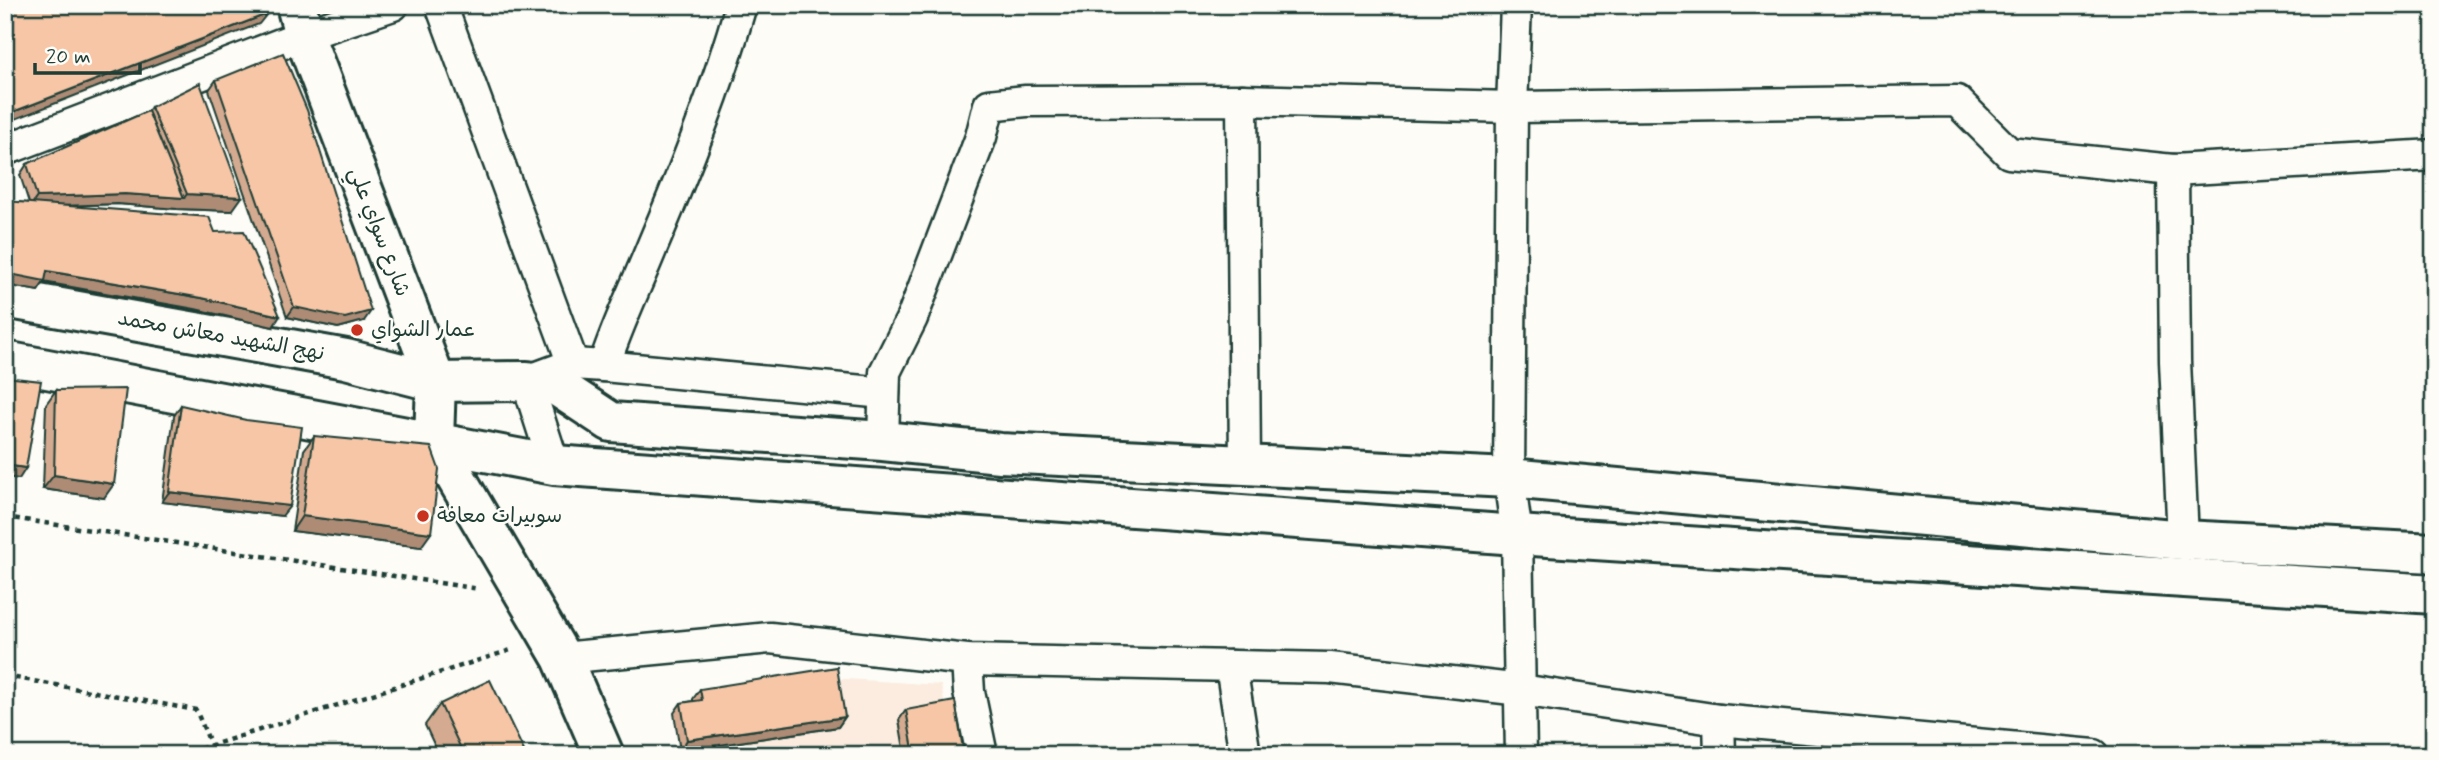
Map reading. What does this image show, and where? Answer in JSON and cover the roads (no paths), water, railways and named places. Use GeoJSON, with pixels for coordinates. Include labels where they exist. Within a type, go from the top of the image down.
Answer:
{"type":"FeatureCollection","features":[{"type":"Feature","properties":{"kind":"main road","name":"شارع سواي علي"},"geometry":{"type":"LineString","coordinates":[[300,20],[436,382],[434,440]]}},
{"type":"Feature","properties":{"kind":"main road","name":"نهج الشهيد معاش محمد"},"geometry":{"type":"LineString","coordinates":[[5,298],[346,359],[436,382],[527,381],[555,386],[611,422],[883,441],[1000,453],[1509,478],[2183,540],[2434,553]]}},
{"type":"Feature","properties":{"kind":"main road"},"geometry":{"type":"LineString","coordinates":[[5,361],[434,440],[554,465],[1517,535],[2434,594]]}},
{"type":"Feature","properties":{"kind":"main road"},"geometry":{"type":"LineString","coordinates":[[434,440],[555,648],[604,755]]}},
{"type":"Feature","properties":{"kind":"street"},"geometry":{"type":"LineString","coordinates":[[5,150],[300,20],[393,5]]}},
{"type":"Feature","properties":{"kind":"street"},"geometry":{"type":"LineString","coordinates":[[441,5],[573,364]]}},
{"type":"Feature","properties":{"kind":"street"},"geometry":{"type":"LineString","coordinates":[[604,366],[619,318],[652,248],[725,57],[741,5]]}},
{"type":"Feature","properties":{"kind":"street"},"geometry":{"type":"LineString","coordinates":[[1516,5],[1512,107],[1509,478],[1517,535],[1521,755]]}},
{"type":"Feature","properties":{"kind":"street"},"geometry":{"type":"LineString","coordinates":[[1242,100],[1244,467]]}},
{"type":"Feature","properties":{"kind":"street"},"geometry":{"type":"LineString","coordinates":[[883,441],[885,372],[912,318],[981,137],[989,105],[1026,101],[1242,100],[1512,107],[1956,101],[2009,153],[2173,170],[2434,155]]}},
{"type":"Feature","properties":{"kind":"street"},"geometry":{"type":"LineString","coordinates":[[2173,170],[2175,361],[2183,540]]}},
{"type":"Feature","properties":{"kind":"street"},"geometry":{"type":"LineString","coordinates":[[554,465],[527,381],[573,364],[884,393]]}},
{"type":"Feature","properties":{"kind":"street"},"geometry":{"type":"LineString","coordinates":[[555,648],[770,638],[967,660],[1330,668],[1521,690],[1719,720],[2094,755]]}},
{"type":"Feature","properties":{"kind":"street"},"geometry":{"type":"LineString","coordinates":[[967,660],[969,692],[982,755]]}},
{"type":"Feature","properties":{"kind":"street"},"geometry":{"type":"LineString","coordinates":[[1231,666],[1245,755]]}},
{"type":"Feature","properties":{"kind":"street"},"geometry":{"type":"LineString","coordinates":[[1719,720],[1720,755]]}},
{"type":"Feature","properties":{"kind":"place","name":"عمار الشواي"},"geometry":{"type":"Point","coordinates":[357,330]}},
{"type":"Feature","properties":{"kind":"place","name":"سوبيرات معافة"},"geometry":{"type":"Point","coordinates":[423,516]}}]}
